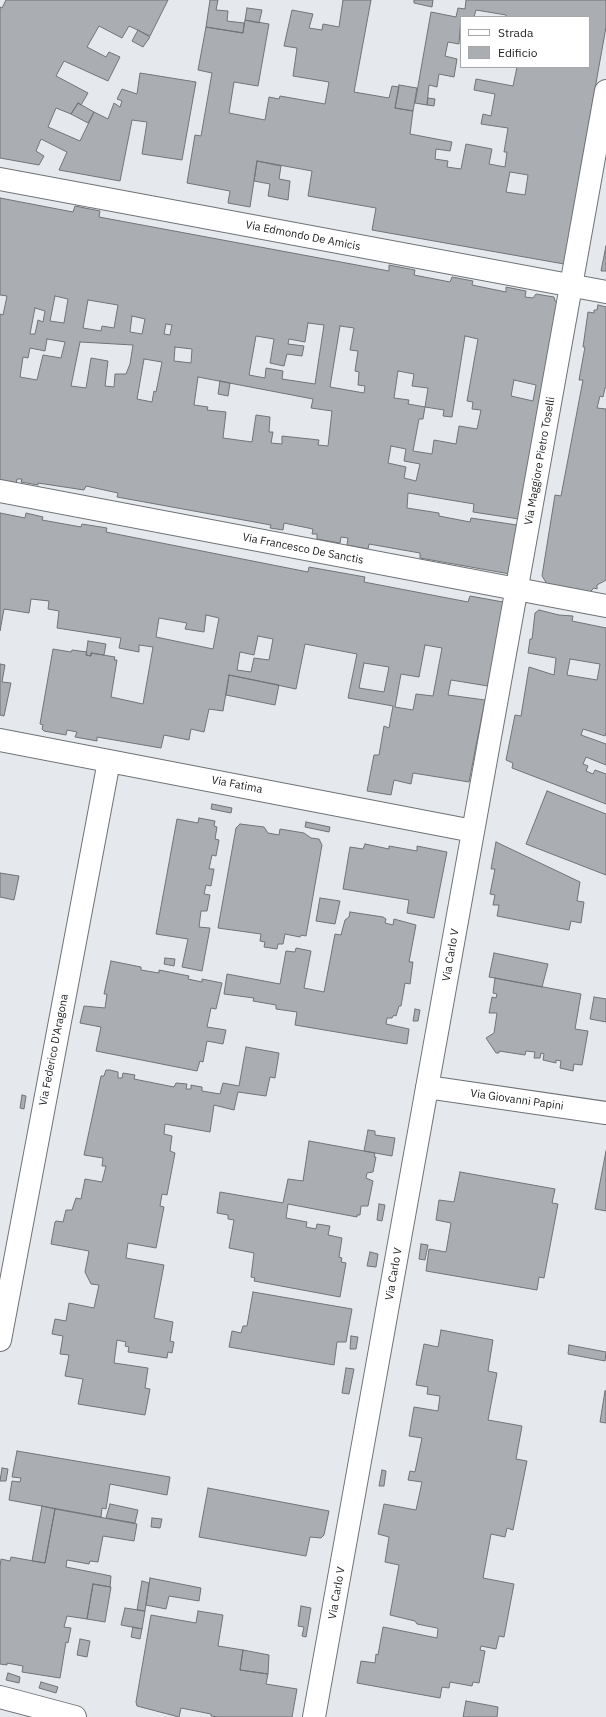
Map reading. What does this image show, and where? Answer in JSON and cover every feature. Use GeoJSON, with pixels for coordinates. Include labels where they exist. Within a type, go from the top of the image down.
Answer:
{"type":"FeatureCollection","features":[{"type":"Feature","properties":{"kind":"street","name":"Via Maggiore Pietro Toselli"},"geometry":{"type":"LineString","coordinates":[[474,831],[606,91]]}},
{"type":"Feature","properties":{"kind":"street","name":"Via Edmondo De Amicis"},"geometry":{"type":"LineString","coordinates":[[0,180],[606,292]]}},
{"type":"Feature","properties":{"kind":"street","name":"Via Francesco De Sanctis"},"geometry":{"type":"LineString","coordinates":[[0,491],[606,606]]}},
{"type":"Feature","properties":{"kind":"street","name":"Via Fatima"},"geometry":{"type":"LineString","coordinates":[[0,740],[474,831]]}},
{"type":"Feature","properties":{"kind":"street","name":"Via Federico D'Aragona"},"geometry":{"type":"LineString","coordinates":[[0,1340],[109,761]]}},
{"type":"Feature","properties":{"kind":"street","name":"Via Carlo V"},"geometry":{"type":"LineString","coordinates":[[314,1717],[474,831]]}},
{"type":"Feature","properties":{"kind":"street","name":"Via Giovanni Papini"},"geometry":{"type":"LineString","coordinates":[[427,1087],[606,1113]]}},
{"type":"Feature","properties":{"kind":"street"},"geometry":{"type":"LineString","coordinates":[[0,1697],[75,1717]]}},
{"type":"Feature","properties":{"kind":"building"},"geometry":{"type":"Polygon","coordinates":[[[6,0],[168,0],[150,36],[129,26],[122,38],[99,26],[87,47],[106,57],[109,52],[120,57],[108,81],[64,61],[56,76],[88,93],[81,105],[78,103],[71,114],[56,108],[48,127],[80,141],[94,112],[108,119],[114,103],[120,107],[122,101],[117,99],[122,89],[137,94],[140,73],[196,82],[182,160],[142,154],[147,122],[132,120],[120,181],[59,170],[67,152],[41,139],[36,151],[44,156],[39,165],[0,158],[0,7],[2,8],[6,0]]]}},
{"type":"Feature","properties":{"kind":"building"},"geometry":{"type":"Polygon","coordinates":[[[210,0],[218,0],[216,10],[228,11],[227,21],[244,23],[243,33],[206,27],[210,0]]]}},
{"type":"Feature","properties":{"kind":"building"},"geometry":{"type":"Polygon","coordinates":[[[343,0],[371,0],[354,92],[389,98],[392,86],[399,87],[395,108],[413,111],[410,134],[452,142],[450,151],[436,149],[435,159],[448,161],[447,167],[461,169],[466,144],[492,149],[489,164],[505,167],[507,152],[504,152],[508,128],[481,124],[483,114],[491,116],[495,94],[474,90],[476,79],[513,86],[517,68],[590,68],[590,16],[506,16],[476,10],[474,16],[460,16],[459,44],[448,42],[445,56],[457,59],[454,77],[439,74],[437,87],[429,85],[427,105],[415,103],[431,12],[456,17],[458,8],[465,9],[466,0],[606,0],[606,27],[578,184],[583,184],[564,264],[372,230],[376,208],[308,196],[312,171],[257,161],[250,207],[228,203],[230,191],[187,183],[195,135],[201,136],[212,73],[198,70],[206,27],[243,33],[245,20],[269,24],[258,86],[234,82],[229,113],[265,120],[269,97],[279,99],[280,96],[325,104],[329,82],[293,76],[297,48],[284,46],[292,10],[313,14],[309,28],[322,30],[323,24],[339,27],[343,0]],[[510,172],[506,192],[525,195],[528,175],[510,172]]]}},
{"type":"Feature","properties":{"kind":"building"},"geometry":{"type":"Polygon","coordinates":[[[414,0],[433,0],[432,7],[414,3],[414,0]]]}},
{"type":"Feature","properties":{"kind":"building"},"geometry":{"type":"Polygon","coordinates":[[[247,8],[262,10],[259,23],[245,20],[247,8]]]}},
{"type":"Feature","properties":{"kind":"building"},"geometry":{"type":"Polygon","coordinates":[[[138,30],[150,37],[143,47],[132,41],[138,30]]]}},
{"type":"Feature","properties":{"kind":"building"},"geometry":{"type":"Polygon","coordinates":[[[399,85],[417,88],[413,111],[395,108],[399,85]]]}},
{"type":"Feature","properties":{"kind":"building"},"geometry":{"type":"Polygon","coordinates":[[[428,98],[435,99],[434,106],[427,105],[428,98]]]}},
{"type":"Feature","properties":{"kind":"building"},"geometry":{"type":"Polygon","coordinates":[[[78,103],[94,112],[88,123],[71,114],[78,103]]]}},
{"type":"Feature","properties":{"kind":"building"},"geometry":{"type":"Polygon","coordinates":[[[257,161],[281,166],[279,179],[290,181],[288,200],[268,196],[270,184],[254,181],[257,161]]]}},
{"type":"Feature","properties":{"kind":"building"},"geometry":{"type":"Polygon","coordinates":[[[0,198],[73,212],[75,206],[100,211],[99,217],[389,271],[389,265],[415,270],[414,275],[450,282],[452,277],[473,281],[472,285],[506,292],[506,287],[526,291],[525,297],[533,298],[536,294],[554,297],[555,301],[558,302],[519,519],[473,512],[474,504],[408,493],[407,508],[439,513],[439,516],[470,522],[471,518],[517,525],[510,574],[420,558],[420,553],[369,544],[368,549],[347,545],[348,538],[341,537],[340,543],[317,539],[317,534],[312,534],[313,529],[284,523],[283,530],[270,528],[271,525],[117,497],[118,493],[86,486],[84,490],[21,482],[22,479],[17,479],[16,484],[0,481],[0,314],[3,315],[7,296],[0,295],[0,198]],[[55,296],[50,321],[64,323],[68,299],[55,296]],[[88,300],[83,328],[101,331],[102,326],[114,328],[118,305],[88,300]],[[35,308],[30,334],[35,334],[38,320],[43,322],[45,311],[35,308]],[[132,316],[130,332],[142,334],[145,319],[132,316]],[[308,323],[305,342],[289,339],[288,344],[304,346],[302,356],[287,354],[284,366],[270,363],[274,339],[256,336],[249,375],[265,378],[266,368],[283,371],[282,379],[315,384],[324,325],[308,323]],[[166,324],[164,334],[170,335],[172,325],[166,324]],[[340,326],[330,387],[364,393],[365,386],[358,385],[359,372],[355,371],[358,351],[350,350],[354,328],[340,326]],[[465,336],[452,417],[443,416],[444,410],[425,407],[423,419],[419,419],[413,451],[432,454],[434,440],[456,444],[459,426],[477,429],[481,410],[472,409],[473,402],[467,401],[478,339],[465,336]],[[47,339],[45,351],[30,348],[28,358],[23,357],[20,377],[37,380],[43,355],[61,358],[65,342],[47,339]],[[80,342],[71,386],[86,388],[91,358],[108,361],[105,386],[114,387],[115,374],[126,374],[130,364],[133,345],[80,342]],[[175,347],[174,361],[191,363],[192,349],[175,347]],[[144,359],[137,399],[152,402],[154,391],[156,392],[162,362],[144,359]],[[398,371],[394,398],[409,400],[408,404],[425,407],[428,388],[412,386],[414,374],[398,371]],[[198,377],[194,405],[208,407],[207,410],[226,412],[223,438],[252,442],[256,415],[270,417],[269,432],[273,432],[271,443],[282,444],[282,436],[319,440],[318,445],[328,446],[332,411],[311,408],[313,399],[198,377]],[[514,380],[511,396],[533,401],[536,385],[514,380]],[[391,446],[388,463],[406,467],[404,478],[416,481],[420,464],[404,461],[406,449],[391,446]]]}},
{"type":"Feature","properties":{"kind":"building"},"geometry":{"type":"Polygon","coordinates":[[[606,246],[606,271],[601,271],[606,246]]]}},
{"type":"Feature","properties":{"kind":"building"},"geometry":{"type":"Polygon","coordinates":[[[598,305],[606,307],[606,388],[603,397],[600,396],[597,408],[606,409],[606,580],[597,585],[597,589],[594,588],[590,592],[547,584],[542,576],[555,495],[561,496],[583,380],[579,380],[585,347],[583,347],[588,312],[594,313],[594,310],[597,310],[598,305]]]}},
{"type":"Feature","properties":{"kind":"building"},"geometry":{"type":"Polygon","coordinates":[[[220,381],[230,383],[228,396],[218,394],[220,381]]]}},
{"type":"Feature","properties":{"kind":"building"},"geometry":{"type":"Polygon","coordinates":[[[0,513],[25,518],[26,513],[43,517],[42,520],[81,527],[82,524],[107,528],[106,532],[308,572],[309,567],[365,577],[364,582],[468,602],[470,596],[503,602],[492,683],[488,682],[488,686],[451,680],[448,695],[485,700],[469,782],[413,773],[411,784],[394,780],[391,795],[367,791],[374,755],[379,755],[384,726],[389,728],[393,706],[348,698],[357,654],[305,644],[296,689],[229,675],[223,711],[209,709],[204,732],[191,729],[189,740],[164,735],[161,748],[97,737],[97,741],[75,737],[77,732],[67,730],[66,735],[44,731],[42,729],[43,725],[40,724],[53,649],[71,652],[72,650],[87,652],[86,655],[91,656],[91,653],[115,657],[114,660],[117,660],[111,697],[143,704],[153,647],[139,645],[139,652],[119,648],[121,638],[57,628],[59,611],[48,609],[49,601],[31,599],[29,613],[4,609],[0,631],[0,513]],[[206,615],[204,632],[185,629],[187,623],[159,618],[156,637],[213,649],[219,618],[206,615]],[[258,636],[254,655],[240,652],[237,670],[251,672],[254,658],[269,660],[273,639],[258,636]],[[425,645],[419,677],[401,674],[395,707],[413,710],[416,694],[433,696],[442,648],[425,645]],[[364,663],[359,688],[384,692],[389,667],[364,663]]]}},
{"type":"Feature","properties":{"kind":"building"},"geometry":{"type":"Polygon","coordinates":[[[539,610],[559,615],[573,616],[572,621],[606,628],[606,732],[605,736],[583,729],[581,735],[606,744],[606,765],[586,757],[583,764],[588,766],[586,771],[593,774],[595,770],[606,774],[606,804],[512,768],[513,763],[506,760],[515,715],[521,716],[529,667],[554,675],[556,658],[528,653],[530,639],[532,639],[535,613],[539,610]],[[570,659],[567,675],[597,680],[600,664],[570,659]]]}},
{"type":"Feature","properties":{"kind":"building"},"geometry":{"type":"Polygon","coordinates":[[[88,641],[106,644],[104,655],[91,653],[91,656],[86,655],[88,641]]]}},
{"type":"Feature","properties":{"kind":"building"},"geometry":{"type":"Polygon","coordinates":[[[0,664],[5,665],[2,682],[11,683],[4,716],[0,715],[0,664]]]}},
{"type":"Feature","properties":{"kind":"building"},"geometry":{"type":"Polygon","coordinates":[[[229,675],[279,685],[275,705],[226,695],[229,675]]]}},
{"type":"Feature","properties":{"kind":"building"},"geometry":{"type":"Polygon","coordinates":[[[547,791],[606,814],[606,875],[526,844],[547,791]]]}},
{"type":"Feature","properties":{"kind":"building"},"geometry":{"type":"Polygon","coordinates":[[[212,804],[232,808],[231,813],[211,809],[212,804]]]}},
{"type":"Feature","properties":{"kind":"building"},"geometry":{"type":"Polygon","coordinates":[[[199,818],[215,821],[214,826],[217,827],[215,839],[219,840],[216,856],[212,855],[209,869],[214,869],[211,886],[206,885],[204,894],[210,895],[207,911],[201,911],[199,927],[210,928],[202,971],[182,967],[188,939],[156,934],[177,819],[198,823],[199,818]]]}},
{"type":"Feature","properties":{"kind":"building"},"geometry":{"type":"Polygon","coordinates":[[[306,822],[330,827],[329,832],[305,827],[306,822]]]}},
{"type":"Feature","properties":{"kind":"building"},"geometry":{"type":"Polygon","coordinates":[[[240,824],[264,827],[268,833],[279,835],[280,829],[304,833],[311,838],[319,839],[322,845],[306,936],[301,935],[300,937],[285,934],[283,944],[278,944],[277,949],[264,947],[265,942],[260,941],[261,934],[218,928],[236,828],[240,824]]]}},
{"type":"Feature","properties":{"kind":"building"},"geometry":{"type":"Polygon","coordinates":[[[496,842],[580,882],[577,901],[584,902],[581,923],[571,921],[569,930],[497,916],[499,905],[493,905],[495,895],[490,894],[495,869],[491,869],[496,842]]]}},
{"type":"Feature","properties":{"kind":"building"},"geometry":{"type":"Polygon","coordinates":[[[365,844],[389,849],[389,846],[417,851],[417,846],[447,852],[434,918],[407,913],[409,900],[343,889],[350,847],[363,849],[365,844]]]}},
{"type":"Feature","properties":{"kind":"building"},"geometry":{"type":"Polygon","coordinates":[[[0,873],[19,876],[14,900],[0,897],[0,873]]]}},
{"type":"Feature","properties":{"kind":"building"},"geometry":{"type":"Polygon","coordinates":[[[320,898],[340,901],[335,924],[316,921],[320,898]]]}},
{"type":"Feature","properties":{"kind":"building"},"geometry":{"type":"Polygon","coordinates":[[[350,912],[383,917],[386,919],[385,923],[393,925],[394,919],[416,925],[409,962],[413,962],[410,984],[405,983],[401,1006],[399,1006],[396,1016],[394,1015],[392,1018],[387,1018],[386,1024],[409,1029],[407,1044],[295,1025],[297,1012],[276,1009],[276,1005],[253,1001],[254,998],[224,994],[227,974],[280,984],[286,951],[295,952],[296,948],[311,951],[304,988],[324,992],[335,934],[341,935],[345,920],[349,917],[350,912]]]}},
{"type":"Feature","properties":{"kind":"building"},"geometry":{"type":"Polygon","coordinates":[[[494,953],[548,964],[542,987],[489,977],[494,953]]]}},
{"type":"Feature","properties":{"kind":"building"},"geometry":{"type":"Polygon","coordinates":[[[165,958],[175,959],[174,966],[164,964],[165,958]]]}},
{"type":"Feature","properties":{"kind":"building"},"geometry":{"type":"Polygon","coordinates":[[[111,961],[141,967],[141,970],[159,973],[159,970],[189,976],[188,979],[202,982],[202,979],[222,983],[216,1009],[211,1008],[207,1027],[226,1030],[223,1044],[207,1041],[203,1062],[200,1061],[197,1071],[96,1051],[101,1027],[80,1023],[84,1006],[105,1008],[107,994],[104,994],[111,961]]]}},
{"type":"Feature","properties":{"kind":"building"},"geometry":{"type":"Polygon","coordinates":[[[495,978],[581,994],[575,1029],[588,1031],[582,1065],[574,1064],[573,1071],[560,1068],[561,1061],[556,1060],[556,1063],[543,1060],[544,1054],[541,1053],[540,1058],[534,1058],[535,1052],[526,1051],[525,1055],[499,1051],[499,1053],[496,1053],[486,1038],[494,1033],[497,1013],[489,1013],[492,997],[496,998],[497,994],[493,993],[495,978]]]}},
{"type":"Feature","properties":{"kind":"building"},"geometry":{"type":"Polygon","coordinates":[[[594,997],[606,999],[606,1022],[590,1019],[594,997]]]}},
{"type":"Feature","properties":{"kind":"building"},"geometry":{"type":"Polygon","coordinates":[[[415,1009],[420,1010],[418,1021],[413,1021],[415,1009]]]}},
{"type":"Feature","properties":{"kind":"building"},"geometry":{"type":"Polygon","coordinates":[[[246,1047],[279,1053],[275,1078],[270,1077],[266,1096],[238,1092],[234,1110],[214,1105],[210,1132],[165,1124],[164,1134],[172,1136],[170,1151],[175,1153],[167,1195],[162,1194],[160,1206],[164,1207],[156,1248],[128,1243],[126,1258],[164,1265],[154,1318],[173,1322],[170,1341],[174,1342],[172,1353],[168,1352],[167,1358],[128,1352],[129,1347],[125,1346],[126,1342],[117,1340],[114,1363],[148,1368],[145,1388],[150,1389],[145,1415],[78,1404],[83,1379],[65,1376],[69,1355],[60,1354],[63,1336],[52,1334],[55,1319],[66,1321],[69,1303],[94,1308],[99,1285],[91,1284],[85,1272],[89,1251],[51,1244],[55,1222],[63,1222],[66,1210],[72,1210],[76,1198],[81,1199],[85,1179],[102,1182],[106,1166],[102,1166],[103,1158],[84,1155],[101,1076],[104,1076],[106,1070],[110,1070],[118,1072],[118,1078],[122,1078],[123,1073],[135,1075],[134,1079],[174,1087],[176,1083],[187,1084],[186,1089],[191,1089],[191,1085],[202,1087],[202,1091],[220,1094],[223,1083],[239,1086],[246,1047]]]}},
{"type":"Feature","properties":{"kind":"building"},"geometry":{"type":"Polygon","coordinates":[[[22,1095],[26,1096],[24,1109],[20,1108],[22,1095]]]}},
{"type":"Feature","properties":{"kind":"building"},"geometry":{"type":"Polygon","coordinates":[[[368,1130],[375,1131],[375,1135],[395,1138],[392,1156],[364,1151],[368,1130]]]}},
{"type":"Feature","properties":{"kind":"building"},"geometry":{"type":"Polygon","coordinates":[[[309,1141],[375,1153],[374,1157],[376,1157],[373,1172],[367,1173],[366,1178],[373,1181],[368,1206],[361,1206],[360,1215],[357,1215],[357,1217],[288,1204],[286,1218],[307,1222],[306,1227],[316,1229],[317,1224],[330,1226],[328,1235],[342,1238],[339,1257],[342,1258],[341,1262],[346,1263],[340,1297],[254,1281],[255,1278],[251,1277],[254,1253],[229,1248],[234,1220],[228,1219],[228,1215],[217,1213],[220,1192],[283,1203],[288,1179],[303,1181],[309,1141]]]}},
{"type":"Feature","properties":{"kind":"building"},"geometry":{"type":"Polygon","coordinates":[[[606,1151],[606,1211],[595,1209],[606,1151]]]}},
{"type":"Feature","properties":{"kind":"building"},"geometry":{"type":"Polygon","coordinates":[[[460,1172],[555,1189],[552,1203],[558,1204],[544,1278],[539,1277],[537,1290],[426,1271],[429,1249],[446,1252],[451,1223],[436,1220],[439,1200],[454,1202],[460,1172]]]}},
{"type":"Feature","properties":{"kind":"building"},"geometry":{"type":"Polygon","coordinates":[[[379,1204],[385,1205],[382,1221],[377,1220],[379,1204]]]}},
{"type":"Feature","properties":{"kind":"building"},"geometry":{"type":"Polygon","coordinates":[[[421,1244],[428,1245],[425,1260],[419,1259],[421,1244]]]}},
{"type":"Feature","properties":{"kind":"building"},"geometry":{"type":"Polygon","coordinates":[[[370,1252],[378,1254],[376,1267],[367,1266],[370,1252]]]}},
{"type":"Feature","properties":{"kind":"building"},"geometry":{"type":"Polygon","coordinates":[[[253,1292],[352,1309],[346,1342],[337,1342],[334,1365],[229,1347],[232,1331],[241,1333],[243,1326],[247,1326],[253,1292]]]}},
{"type":"Feature","properties":{"kind":"building"},"geometry":{"type":"Polygon","coordinates":[[[441,1330],[493,1340],[488,1371],[497,1373],[488,1420],[522,1426],[516,1459],[527,1461],[513,1530],[507,1528],[505,1537],[491,1534],[483,1578],[514,1584],[504,1637],[499,1636],[496,1649],[481,1646],[480,1650],[485,1651],[479,1683],[473,1682],[472,1686],[450,1682],[449,1688],[442,1687],[440,1698],[357,1683],[361,1661],[375,1663],[383,1627],[437,1638],[437,1628],[417,1624],[415,1621],[390,1615],[399,1565],[385,1562],[389,1537],[378,1534],[384,1504],[416,1510],[422,1482],[408,1480],[410,1471],[415,1472],[422,1438],[409,1436],[414,1407],[438,1411],[440,1396],[427,1394],[428,1387],[416,1385],[424,1344],[438,1347],[441,1330]]]}},
{"type":"Feature","properties":{"kind":"building"},"geometry":{"type":"Polygon","coordinates":[[[351,1336],[358,1337],[356,1349],[350,1349],[351,1336]]]}},
{"type":"Feature","properties":{"kind":"building"},"geometry":{"type":"Polygon","coordinates":[[[569,1345],[606,1352],[605,1361],[568,1354],[569,1345]]]}},
{"type":"Feature","properties":{"kind":"building"},"geometry":{"type":"Polygon","coordinates":[[[346,1368],[354,1369],[349,1394],[342,1393],[346,1368]]]}},
{"type":"Feature","properties":{"kind":"building"},"geometry":{"type":"Polygon","coordinates":[[[606,1391],[606,1423],[600,1422],[606,1391]]]}},
{"type":"Feature","properties":{"kind":"building"},"geometry":{"type":"Polygon","coordinates":[[[17,1451],[170,1477],[167,1495],[110,1484],[106,1509],[102,1508],[101,1517],[9,1500],[12,1481],[20,1482],[21,1478],[12,1477],[17,1451]]]}},
{"type":"Feature","properties":{"kind":"building"},"geometry":{"type":"Polygon","coordinates":[[[2,1468],[8,1469],[6,1481],[0,1481],[2,1468]]]}},
{"type":"Feature","properties":{"kind":"building"},"geometry":{"type":"Polygon","coordinates":[[[382,1470],[386,1471],[384,1486],[379,1486],[382,1470]]]}},
{"type":"Feature","properties":{"kind":"building"},"geometry":{"type":"Polygon","coordinates":[[[208,1488],[329,1511],[324,1535],[321,1538],[310,1537],[306,1556],[199,1537],[208,1488]]]}},
{"type":"Feature","properties":{"kind":"building"},"geometry":{"type":"Polygon","coordinates":[[[110,1504],[138,1510],[135,1523],[106,1518],[110,1504]]]}},
{"type":"Feature","properties":{"kind":"building"},"geometry":{"type":"Polygon","coordinates":[[[42,1506],[55,1509],[45,1563],[32,1561],[42,1506]]]}},
{"type":"Feature","properties":{"kind":"building"},"geometry":{"type":"Polygon","coordinates":[[[55,1509],[137,1524],[134,1541],[103,1536],[98,1562],[90,1561],[89,1564],[67,1560],[66,1567],[111,1576],[110,1587],[93,1584],[87,1619],[67,1616],[64,1627],[71,1628],[68,1643],[66,1642],[60,1678],[22,1672],[23,1666],[7,1663],[7,1665],[0,1664],[1,1559],[10,1561],[11,1557],[45,1563],[55,1509]]]}},
{"type":"Feature","properties":{"kind":"building"},"geometry":{"type":"Polygon","coordinates":[[[152,1518],[162,1519],[160,1528],[151,1527],[152,1518]]]}},
{"type":"Feature","properties":{"kind":"building"},"geometry":{"type":"Polygon","coordinates":[[[150,1578],[201,1588],[199,1601],[169,1596],[166,1609],[146,1605],[150,1578]]]}},
{"type":"Feature","properties":{"kind":"building"},"geometry":{"type":"Polygon","coordinates":[[[142,1581],[149,1583],[145,1611],[137,1610],[142,1581]]]}},
{"type":"Feature","properties":{"kind":"building"},"geometry":{"type":"Polygon","coordinates":[[[93,1584],[111,1587],[105,1622],[87,1619],[93,1584]]]}},
{"type":"Feature","properties":{"kind":"building"},"geometry":{"type":"Polygon","coordinates":[[[301,1606],[311,1608],[306,1637],[302,1636],[304,1627],[298,1626],[301,1606]]]}},
{"type":"Feature","properties":{"kind":"building"},"geometry":{"type":"Polygon","coordinates":[[[125,1608],[145,1611],[142,1629],[121,1625],[125,1608]]]}},
{"type":"Feature","properties":{"kind":"building"},"geometry":{"type":"Polygon","coordinates":[[[198,1611],[223,1615],[218,1646],[243,1650],[240,1670],[268,1674],[266,1684],[297,1689],[292,1717],[218,1717],[211,1716],[211,1714],[181,1708],[179,1717],[137,1706],[136,1702],[151,1615],[196,1623],[198,1611]]]}},
{"type":"Feature","properties":{"kind":"building"},"geometry":{"type":"Polygon","coordinates":[[[133,1627],[142,1629],[140,1639],[131,1637],[133,1627]]]}},
{"type":"Feature","properties":{"kind":"building"},"geometry":{"type":"Polygon","coordinates":[[[80,1639],[90,1641],[87,1657],[77,1655],[80,1639]]]}},
{"type":"Feature","properties":{"kind":"building"},"geometry":{"type":"Polygon","coordinates":[[[243,1650],[269,1655],[268,1674],[240,1670],[243,1650]]]}},
{"type":"Feature","properties":{"kind":"building"},"geometry":{"type":"Polygon","coordinates":[[[8,1673],[20,1677],[19,1683],[6,1680],[8,1673]]]}},
{"type":"Feature","properties":{"kind":"building"},"geometry":{"type":"Polygon","coordinates":[[[41,1682],[58,1687],[56,1693],[39,1688],[41,1682]]]}},
{"type":"Feature","properties":{"kind":"building"},"geometry":{"type":"Polygon","coordinates":[[[466,1701],[498,1707],[497,1717],[463,1717],[466,1701]]]}}]}
